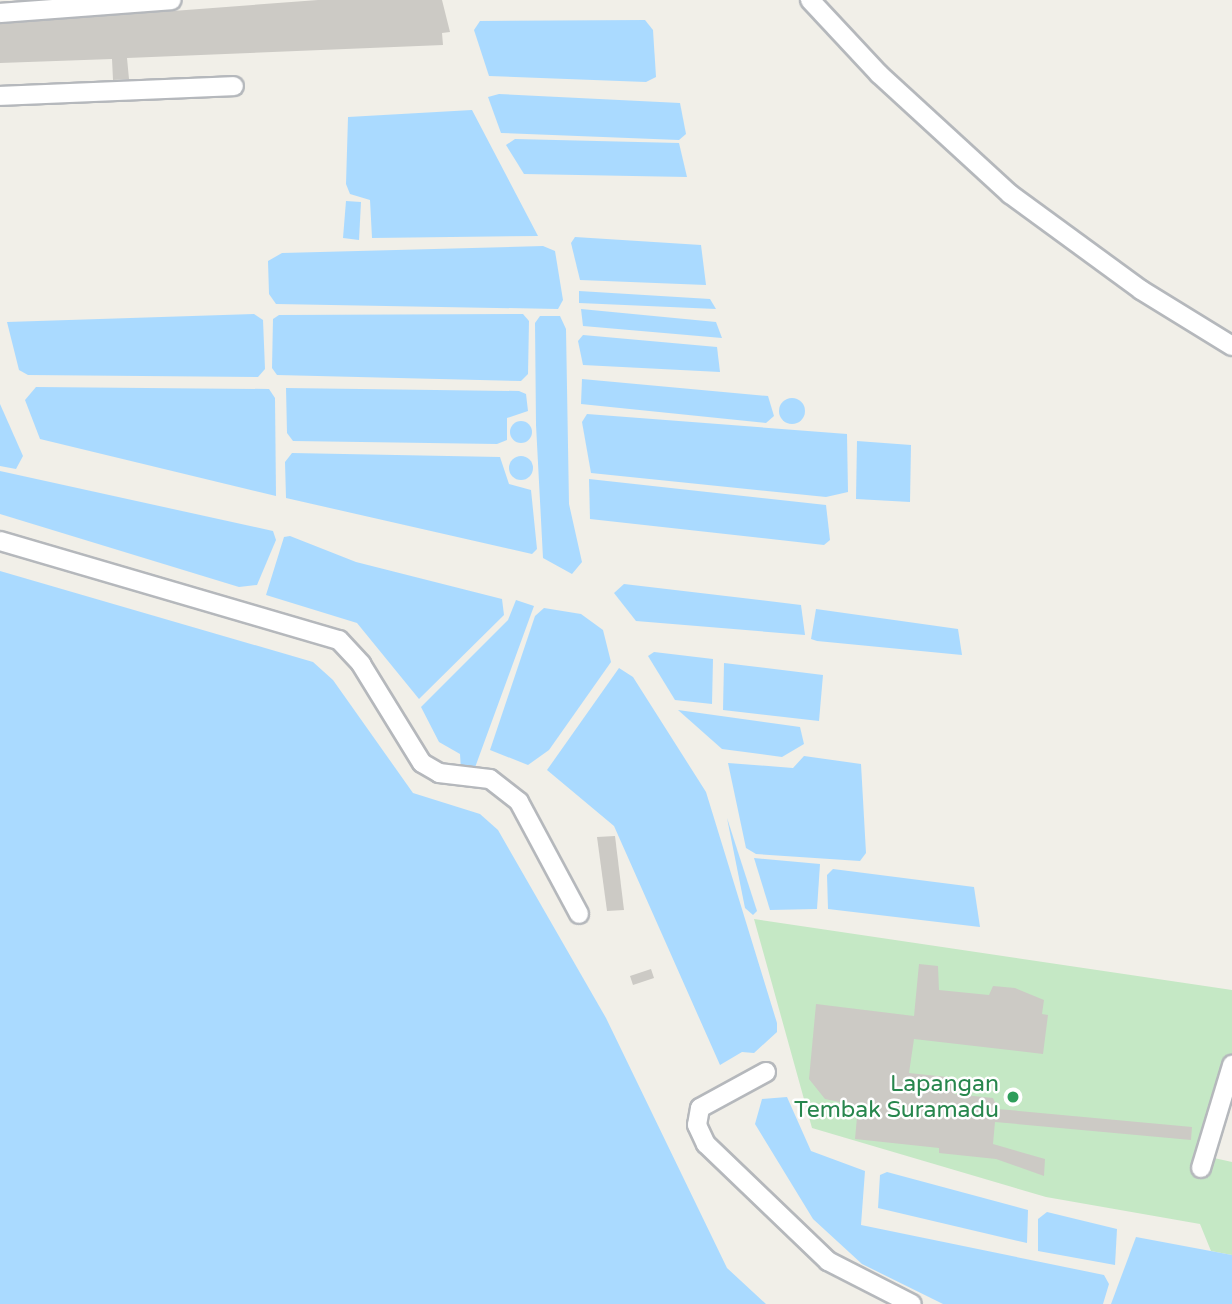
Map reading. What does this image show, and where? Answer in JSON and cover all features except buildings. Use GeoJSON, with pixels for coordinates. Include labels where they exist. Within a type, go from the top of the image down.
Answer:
{"type":"FeatureCollection","features":[{"type":"Feature","properties":{"kind":"street"},"geometry":{"type":"LineString","coordinates":[[0,13],[172,0]]}},
{"type":"Feature","properties":{"kind":"street"},"geometry":{"type":"LineString","coordinates":[[810,0],[888,83],[1010,194],[1141,290],[1232,346]]}},
{"type":"Feature","properties":{"kind":"street"},"geometry":{"type":"LineString","coordinates":[[0,96],[234,86]]}},
{"type":"Feature","properties":{"kind":"street"},"geometry":{"type":"LineString","coordinates":[[0,541],[338,640],[361,664],[422,763],[439,773],[490,779],[519,802],[579,914]]}},
{"type":"Feature","properties":{"kind":"street"},"geometry":{"type":"LineString","coordinates":[[1201,1168],[1232,1065]]}},
{"type":"Feature","properties":{"kind":"street"},"geometry":{"type":"LineString","coordinates":[[766,1072],[700,1108],[697,1125],[706,1144],[828,1261],[912,1304]]}},
{"type":"Feature","properties":{"kind":"green space","name":"Lapangan Tembak Suramadu"},"geometry":{"type":"Polygon","coordinates":[[[754,919],[1232,990],[1232,1065],[1205,1156],[1232,1162],[1232,1255],[1211,1251],[1200,1224],[1046,1197],[812,1128],[754,919]]]}},
{"type":"Feature","properties":{"kind":"water"},"geometry":{"type":"Polygon","coordinates":[[[645,20],[653,30],[656,77],[646,82],[489,76],[474,30],[480,21],[645,20]]]}},
{"type":"Feature","properties":{"kind":"water"},"geometry":{"type":"Polygon","coordinates":[[[499,94],[680,103],[686,134],[679,140],[501,133],[488,97],[499,94]]]}},
{"type":"Feature","properties":{"kind":"water"},"geometry":{"type":"Polygon","coordinates":[[[472,110],[538,236],[372,238],[370,200],[350,194],[346,184],[348,117],[472,110]]]}},
{"type":"Feature","properties":{"kind":"water"},"geometry":{"type":"Polygon","coordinates":[[[515,139],[679,143],[687,177],[524,174],[506,145],[515,139]]]}},
{"type":"Feature","properties":{"kind":"water"},"geometry":{"type":"Polygon","coordinates":[[[346,201],[361,202],[359,240],[343,238],[346,201]]]}},
{"type":"Feature","properties":{"kind":"water"},"geometry":{"type":"Polygon","coordinates":[[[575,237],[701,245],[706,285],[580,280],[571,243],[575,237]]]}},
{"type":"Feature","properties":{"kind":"water"},"geometry":{"type":"Polygon","coordinates":[[[543,246],[555,251],[563,300],[558,309],[276,304],[269,294],[268,261],[282,253],[543,246]]]}},
{"type":"Feature","properties":{"kind":"water"},"geometry":{"type":"Polygon","coordinates":[[[579,291],[710,299],[716,309],[579,303],[579,291]]]}},
{"type":"Feature","properties":{"kind":"water"},"geometry":{"type":"Polygon","coordinates":[[[581,309],[716,322],[722,338],[583,326],[581,309]]]}},
{"type":"Feature","properties":{"kind":"water"},"geometry":{"type":"Polygon","coordinates":[[[254,314],[263,320],[265,369],[258,377],[28,375],[19,370],[7,322],[254,314]]]}},
{"type":"Feature","properties":{"kind":"water"},"geometry":{"type":"Polygon","coordinates":[[[523,314],[529,321],[528,374],[521,381],[277,375],[272,368],[273,319],[279,315],[523,314]]]}},
{"type":"Feature","properties":{"kind":"water"},"geometry":{"type":"Polygon","coordinates":[[[540,316],[560,316],[566,329],[569,504],[582,562],[572,574],[543,558],[536,425],[535,323],[540,316]]]}},
{"type":"Feature","properties":{"kind":"water"},"geometry":{"type":"Polygon","coordinates":[[[583,335],[717,347],[720,372],[583,365],[578,341],[583,335]]]}},
{"type":"Feature","properties":{"kind":"water"},"geometry":{"type":"Polygon","coordinates":[[[582,379],[768,396],[774,416],[766,423],[581,404],[582,379]]]}},
{"type":"Feature","properties":{"kind":"water"},"geometry":{"type":"Polygon","coordinates":[[[36,387],[269,389],[275,398],[276,496],[40,439],[25,400],[36,387]]]}},
{"type":"Feature","properties":{"kind":"water"},"geometry":{"type":"Polygon","coordinates":[[[286,388],[519,391],[526,394],[528,411],[507,418],[507,440],[497,444],[293,441],[287,433],[286,388]]]}},
{"type":"Feature","properties":{"kind":"water"},"geometry":{"type":"Polygon","coordinates":[[[792,398],[801,402],[805,411],[801,420],[792,424],[783,420],[779,411],[783,402],[792,398]]]}},
{"type":"Feature","properties":{"kind":"water"},"geometry":{"type":"Polygon","coordinates":[[[0,404],[23,456],[16,469],[0,466],[0,404]]]}},
{"type":"Feature","properties":{"kind":"water"},"geometry":{"type":"Polygon","coordinates":[[[587,414],[847,434],[848,492],[826,497],[591,473],[582,422],[587,414]]]}},
{"type":"Feature","properties":{"kind":"water"},"geometry":{"type":"Polygon","coordinates":[[[521,421],[529,424],[532,432],[529,440],[521,443],[513,440],[510,432],[513,424],[521,421]]]}},
{"type":"Feature","properties":{"kind":"water"},"geometry":{"type":"Polygon","coordinates":[[[857,441],[911,445],[910,502],[856,499],[857,441]]]}},
{"type":"Feature","properties":{"kind":"water"},"geometry":{"type":"Polygon","coordinates":[[[292,453],[500,457],[509,484],[531,490],[537,549],[532,554],[286,498],[285,462],[292,453]]]}},
{"type":"Feature","properties":{"kind":"water"},"geometry":{"type":"Polygon","coordinates":[[[521,456],[530,459],[533,468],[530,477],[521,480],[512,477],[509,468],[512,459],[521,456]]]}},
{"type":"Feature","properties":{"kind":"water"},"geometry":{"type":"Polygon","coordinates":[[[0,471],[273,531],[276,540],[257,585],[239,587],[0,514],[0,471]]]}},
{"type":"Feature","properties":{"kind":"water"},"geometry":{"type":"Polygon","coordinates":[[[589,479],[826,505],[830,540],[824,545],[590,519],[589,479]]]}},
{"type":"Feature","properties":{"kind":"water"},"geometry":{"type":"Polygon","coordinates":[[[290,536],[356,562],[502,599],[504,615],[419,699],[357,623],[266,595],[284,537],[290,536]]]}},
{"type":"Feature","properties":{"kind":"water"},"geometry":{"type":"Polygon","coordinates":[[[0,571],[313,662],[333,680],[413,793],[480,814],[498,830],[606,1018],[727,1268],[766,1304],[0,1304],[0,571]]]}},
{"type":"Feature","properties":{"kind":"water"},"geometry":{"type":"Polygon","coordinates":[[[624,584],[801,605],[805,635],[636,621],[614,593],[624,584]]]}},
{"type":"Feature","properties":{"kind":"water"},"geometry":{"type":"Polygon","coordinates":[[[516,600],[534,606],[473,773],[461,770],[460,754],[439,742],[421,707],[508,620],[516,600]]]}},
{"type":"Feature","properties":{"kind":"water"},"geometry":{"type":"Polygon","coordinates":[[[544,608],[581,614],[603,630],[611,662],[549,750],[528,765],[490,750],[535,616],[544,608]]]}},
{"type":"Feature","properties":{"kind":"water"},"geometry":{"type":"Polygon","coordinates":[[[816,609],[958,629],[962,655],[817,641],[811,639],[816,609]]]}},
{"type":"Feature","properties":{"kind":"water"},"geometry":{"type":"Polygon","coordinates":[[[654,652],[713,659],[712,704],[675,700],[648,656],[654,652]]]}},
{"type":"Feature","properties":{"kind":"water"},"geometry":{"type":"Polygon","coordinates":[[[724,663],[823,675],[819,721],[723,710],[724,663]]]}},
{"type":"Feature","properties":{"kind":"water"},"geometry":{"type":"Polygon","coordinates":[[[619,668],[633,677],[706,792],[777,1023],[777,1032],[754,1053],[742,1052],[720,1065],[614,826],[547,770],[619,668]]]}},
{"type":"Feature","properties":{"kind":"water"},"geometry":{"type":"Polygon","coordinates":[[[678,710],[800,727],[804,744],[782,757],[722,749],[678,710]]]}},
{"type":"Feature","properties":{"kind":"water"},"geometry":{"type":"Polygon","coordinates":[[[804,756],[861,764],[866,853],[860,861],[756,854],[746,848],[728,763],[793,768],[804,756]]]}},
{"type":"Feature","properties":{"kind":"water"},"geometry":{"type":"Polygon","coordinates":[[[727,818],[757,911],[753,915],[745,908],[727,818]]]}},
{"type":"Feature","properties":{"kind":"water"},"geometry":{"type":"Polygon","coordinates":[[[754,858],[820,864],[817,909],[770,910],[754,858]]]}},
{"type":"Feature","properties":{"kind":"water"},"geometry":{"type":"Polygon","coordinates":[[[833,869],[974,887],[980,927],[828,909],[827,875],[833,869]]]}},
{"type":"Feature","properties":{"kind":"water"},"geometry":{"type":"Polygon","coordinates":[[[787,1097],[811,1151],[865,1171],[861,1225],[1104,1275],[1109,1284],[1103,1304],[943,1304],[862,1264],[813,1219],[755,1124],[762,1099],[787,1097]]]}},
{"type":"Feature","properties":{"kind":"water"},"geometry":{"type":"Polygon","coordinates":[[[887,1172],[1028,1210],[1027,1243],[878,1208],[880,1175],[887,1172]]]}},
{"type":"Feature","properties":{"kind":"water"},"geometry":{"type":"Polygon","coordinates":[[[1047,1212],[1117,1229],[1115,1265],[1038,1251],[1038,1219],[1047,1212]]]}},
{"type":"Feature","properties":{"kind":"water"},"geometry":{"type":"Polygon","coordinates":[[[1136,1237],[1232,1255],[1232,1304],[1111,1304],[1136,1237]]]}},
{"type":"Feature","properties":{"kind":"place","name":"Lapangan Tembak Suramadu"},"geometry":{"type":"Point","coordinates":[1013,1097]}}]}
